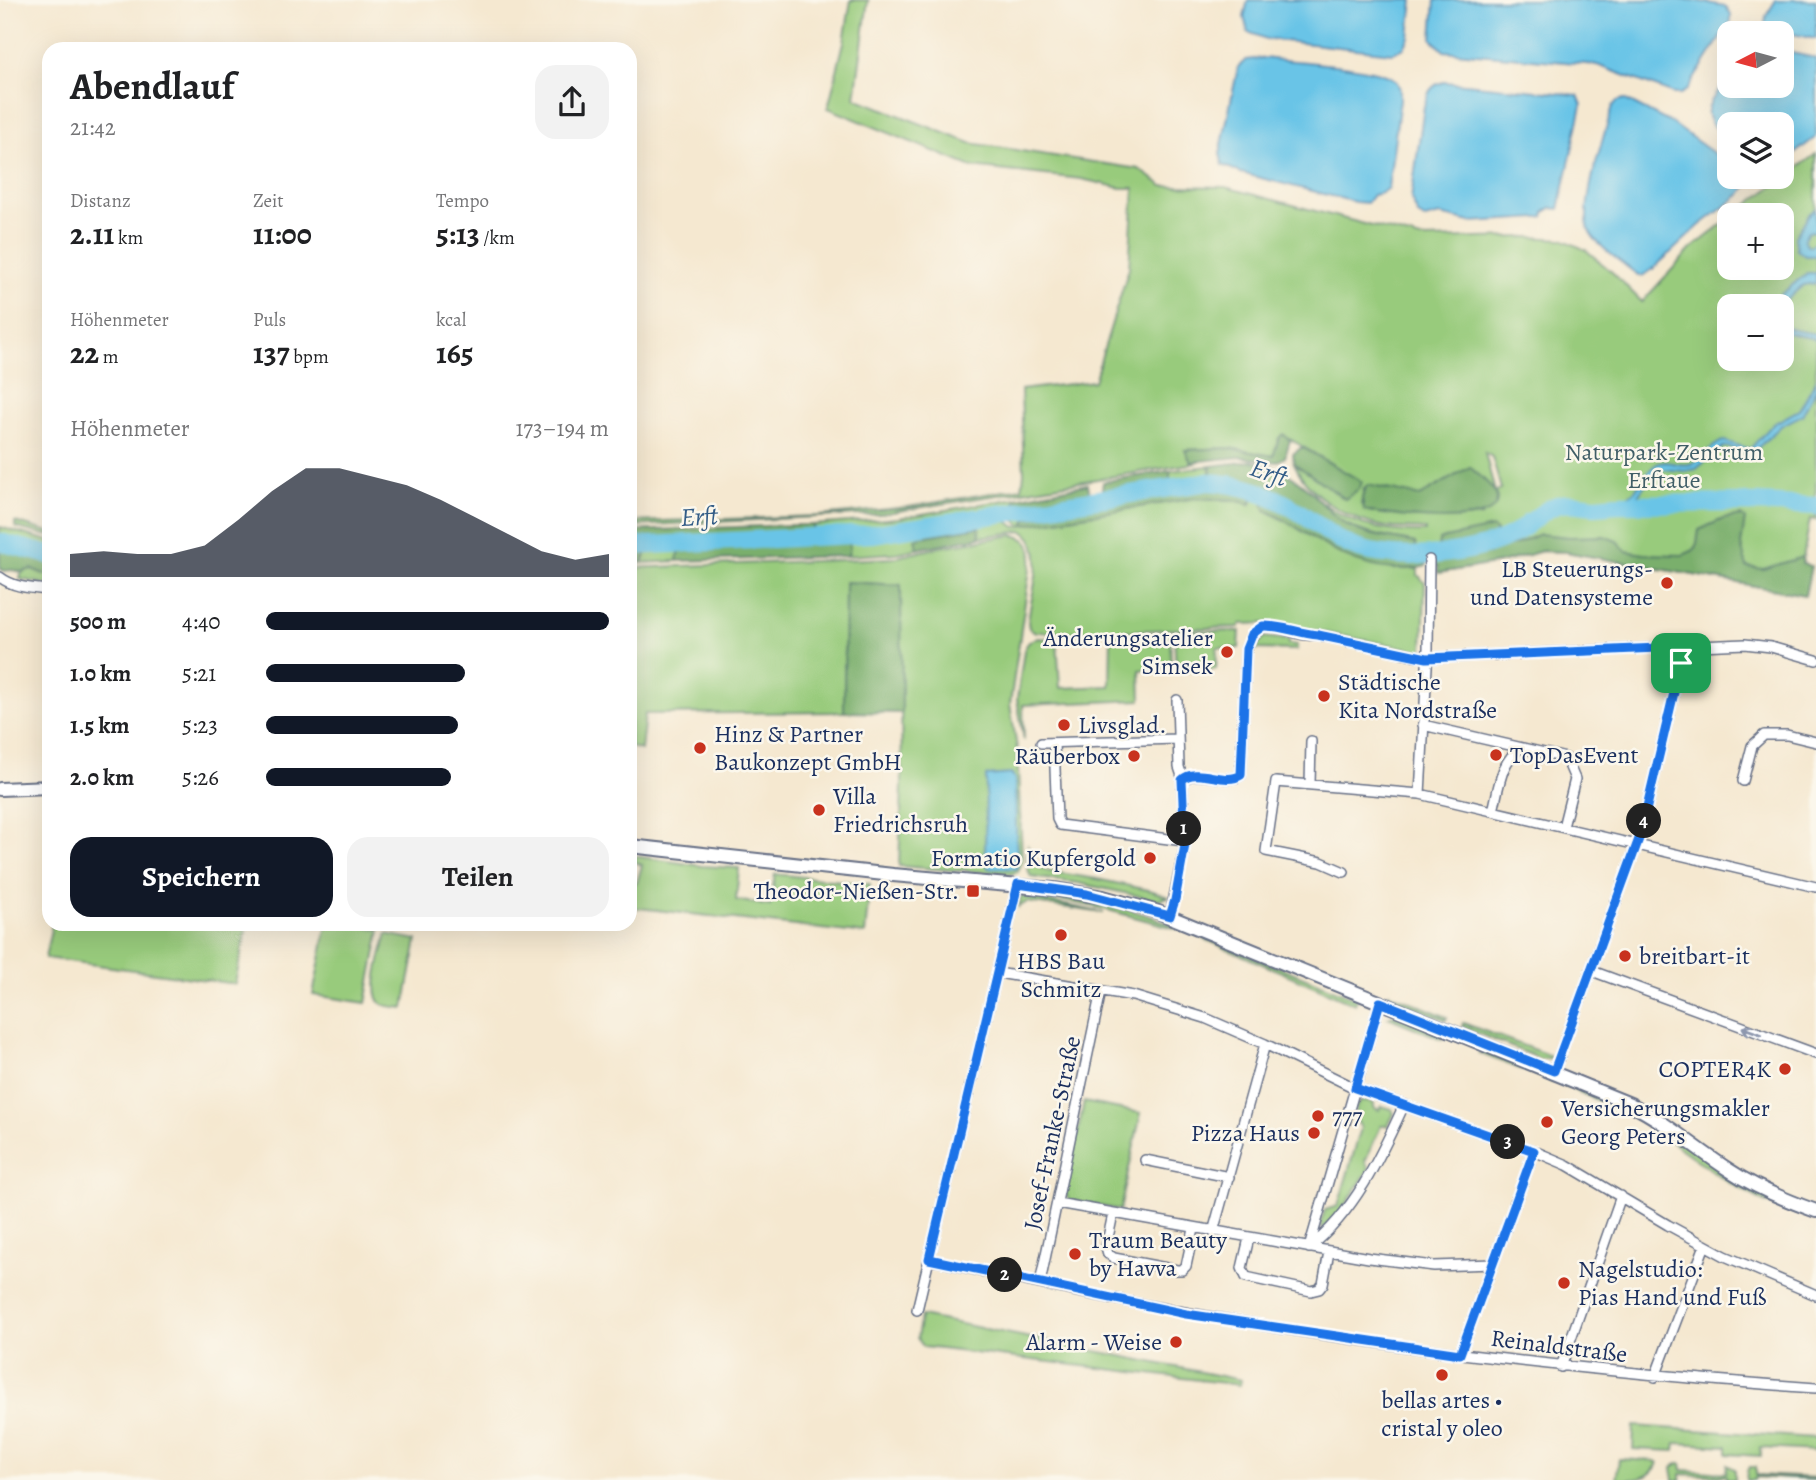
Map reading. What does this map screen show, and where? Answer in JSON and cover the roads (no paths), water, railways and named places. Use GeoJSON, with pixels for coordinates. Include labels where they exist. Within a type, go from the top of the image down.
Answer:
{"type":"FeatureCollection","features":[{"type":"Feature","properties":{"kind":"main road"},"geometry":{"type":"LineString","coordinates":[[0,781],[32,787]]}},
{"type":"Feature","properties":{"kind":"main road"},"geometry":{"type":"LineString","coordinates":[[0,789],[42,787]]}},
{"type":"Feature","properties":{"kind":"main road"},"geometry":{"type":"LineString","coordinates":[[637,847],[882,874],[1018,884],[1087,894],[1170,916],[1554,1071],[1647,1112],[1746,1181],[1816,1211]]}},
{"type":"Feature","properties":{"kind":"street"},"geometry":{"type":"LineString","coordinates":[[1420,794],[1429,560]]}},
{"type":"Feature","properties":{"kind":"street"},"geometry":{"type":"LineString","coordinates":[[2,580],[22,587],[42,589]]}},
{"type":"Feature","properties":{"kind":"street"},"geometry":{"type":"LineString","coordinates":[[1183,779],[1190,775],[1236,779],[1241,775],[1246,649],[1252,634],[1263,626],[1427,658],[1761,645],[1816,660]]}},
{"type":"Feature","properties":{"kind":"street"},"geometry":{"type":"LineString","coordinates":[[1554,1071],[1637,845],[1681,663],[1681,647]]}},
{"type":"Feature","properties":{"kind":"street"},"geometry":{"type":"LineString","coordinates":[[1170,916],[1184,841],[1177,700]]}},
{"type":"Feature","properties":{"kind":"street"},"geometry":{"type":"LineString","coordinates":[[1423,725],[1566,758],[1575,779],[1563,827]]}},
{"type":"Feature","properties":{"kind":"street"},"geometry":{"type":"LineString","coordinates":[[1743,781],[1752,746],[1764,735],[1787,735],[1816,742]]}},
{"type":"Feature","properties":{"kind":"street"},"geometry":{"type":"LineString","coordinates":[[1041,743],[1178,738]]}},
{"type":"Feature","properties":{"kind":"street"},"geometry":{"type":"LineString","coordinates":[[1310,785],[1311,741]]}},
{"type":"Feature","properties":{"kind":"street"},"geometry":{"type":"LineString","coordinates":[[1054,743],[1057,819],[1060,825],[1184,841]]}},
{"type":"Feature","properties":{"kind":"street"},"geometry":{"type":"LineString","coordinates":[[1493,811],[1505,763],[1512,753],[1521,748]]}},
{"type":"Feature","properties":{"kind":"street"},"geometry":{"type":"LineString","coordinates":[[1345,872],[1321,862],[1266,851],[1276,782],[1420,794],[1816,887]]}},
{"type":"Feature","properties":{"kind":"street"},"geometry":{"type":"LineString","coordinates":[[917,1310],[1018,884]]}},
{"type":"Feature","properties":{"kind":"street"},"geometry":{"type":"LineString","coordinates":[[1592,971],[1816,1054]]}},
{"type":"Feature","properties":{"kind":"street"},"geometry":{"type":"LineString","coordinates":[[998,973],[1133,996],[1181,1009],[1265,1044],[1355,1088],[1534,1151],[1582,1173],[1705,1245],[1816,1295]]}},
{"type":"Feature","properties":{"kind":"street","name":"Josef-Franke-Straße"},"geometry":{"type":"LineString","coordinates":[[1040,1283],[1101,991]]}},
{"type":"Feature","properties":{"kind":"street"},"geometry":{"type":"LineString","coordinates":[[1309,1248],[1380,1002]]}},
{"type":"Feature","properties":{"kind":"street"},"geometry":{"type":"LineString","coordinates":[[1213,1232],[1265,1044]]}},
{"type":"Feature","properties":{"kind":"street"},"geometry":{"type":"LineString","coordinates":[[1309,1248],[1327,1234],[1359,1192],[1404,1105]]}},
{"type":"Feature","properties":{"kind":"street"},"geometry":{"type":"LineString","coordinates":[[1460,1354],[1534,1151]]}},
{"type":"Feature","properties":{"kind":"street"},"geometry":{"type":"LineString","coordinates":[[1145,1160],[1229,1177]]}},
{"type":"Feature","properties":{"kind":"street"},"geometry":{"type":"LineString","coordinates":[[1561,1367],[1621,1196]]}},
{"type":"Feature","properties":{"kind":"street"},"geometry":{"type":"LineString","coordinates":[[1057,1203],[1329,1252],[1434,1266],[1493,1264]]}},
{"type":"Feature","properties":{"kind":"street"},"geometry":{"type":"LineString","coordinates":[[1113,1214],[1106,1247],[1108,1254],[1114,1258],[1177,1270],[1186,1266],[1194,1229]]}},
{"type":"Feature","properties":{"kind":"street"},"geometry":{"type":"LineString","coordinates":[[1249,1238],[1242,1268],[1246,1277],[1311,1291],[1321,1287],[1329,1252]]}},
{"type":"Feature","properties":{"kind":"street"},"geometry":{"type":"LineString","coordinates":[[1655,1377],[1705,1245]]}},
{"type":"Feature","properties":{"kind":"street","name":"Reinaldstraße"},"geometry":{"type":"LineString","coordinates":[[929,1259],[1186,1314],[1460,1354],[1655,1377],[1816,1388]]}},
{"type":"Feature","properties":{"kind":"water"},"geometry":{"type":"Polygon","coordinates":[[[1248,0],[1413,0],[1409,37],[1404,48],[1392,53],[1266,39],[1248,32],[1244,17],[1248,0]]]}},
{"type":"Feature","properties":{"kind":"water"},"geometry":{"type":"Polygon","coordinates":[[[1435,0],[1692,0],[1725,6],[1731,14],[1731,21],[1717,21],[1717,43],[1687,90],[1680,94],[1597,65],[1444,51],[1432,39],[1435,0]]]}},
{"type":"Feature","properties":{"kind":"water"},"geometry":{"type":"Polygon","coordinates":[[[1776,0],[1816,0],[1816,39],[1794,34],[1794,21],[1765,21],[1776,0]]]}},
{"type":"Feature","properties":{"kind":"water"},"geometry":{"type":"Polygon","coordinates":[[[1794,53],[1816,58],[1816,137],[1794,154],[1794,112],[1717,112],[1717,131],[1708,117],[1708,110],[1717,92],[1717,98],[1794,98],[1794,53]]]}},
{"type":"Feature","properties":{"kind":"water"},"geometry":{"type":"Polygon","coordinates":[[[1262,58],[1372,71],[1395,80],[1399,87],[1400,100],[1388,188],[1373,195],[1367,203],[1355,202],[1241,173],[1223,165],[1220,154],[1238,67],[1246,60],[1262,58]]]}},
{"type":"Feature","properties":{"kind":"water"},"geometry":{"type":"Polygon","coordinates":[[[1444,82],[1578,95],[1582,105],[1559,209],[1552,208],[1545,212],[1544,217],[1539,218],[1470,222],[1440,215],[1425,219],[1418,215],[1411,199],[1424,106],[1430,90],[1444,82]]]}},
{"type":"Feature","properties":{"kind":"water"},"geometry":{"type":"Polygon","coordinates":[[[1624,99],[1673,124],[1717,155],[1717,189],[1745,189],[1729,203],[1717,203],[1717,212],[1642,276],[1599,244],[1590,232],[1587,221],[1594,170],[1613,106],[1624,99]]]}},
{"type":"Feature","properties":{"kind":"water"},"geometry":{"type":"Polygon","coordinates":[[[1816,209],[1816,231],[1808,232],[1804,239],[1807,245],[1811,246],[1816,240],[1816,256],[1805,256],[1797,250],[1795,237],[1809,214],[1816,209]]]}},
{"type":"Feature","properties":{"kind":"water"},"geometry":{"type":"Polygon","coordinates":[[[1807,273],[1816,273],[1816,283],[1803,285],[1793,294],[1782,294],[1807,273]]]}},
{"type":"Feature","properties":{"kind":"water"},"geometry":{"type":"Polygon","coordinates":[[[1794,330],[1816,334],[1816,339],[1794,334],[1794,330]]]}},
{"type":"Feature","properties":{"kind":"water"},"geometry":{"type":"Polygon","coordinates":[[[1816,380],[1816,389],[1802,415],[1782,425],[1752,453],[1723,447],[1696,469],[1662,469],[1649,479],[1632,504],[1606,511],[1596,506],[1632,493],[1648,472],[1661,462],[1688,465],[1724,441],[1750,449],[1773,424],[1799,410],[1816,380]]]}},
{"type":"Feature","properties":{"kind":"water"},"geometry":{"type":"Polygon","coordinates":[[[1012,774],[1015,779],[1017,867],[988,868],[985,860],[986,776],[1012,774]]]}},
{"type":"Feature","properties":{"kind":"waterway","name":"Erft"},"geometry":{"type":"LineString","coordinates":[[637,546],[872,534],[1208,482],[1234,485],[1269,496],[1361,550],[1426,555],[1466,551],[1502,540],[1557,505],[1621,504]]}},
{"type":"Feature","properties":{"kind":"waterway"},"geometry":{"type":"LineString","coordinates":[[1621,504],[1757,503],[1816,506]]}},
{"type":"Feature","properties":{"kind":"waterway"},"geometry":{"type":"LineString","coordinates":[[1524,515],[1530,523]]}},
{"type":"Feature","properties":{"kind":"waterway","name":"Erft"},"geometry":{"type":"LineString","coordinates":[[0,542],[42,553]]}},
{"type":"Feature","properties":{"kind":"place","name":"LB Steuerungs- und Datensysteme"},"geometry":{"type":"Point","coordinates":[1667,583]}},
{"type":"Feature","properties":{"kind":"place","name":"Änderungsatelier Simsek"},"geometry":{"type":"Point","coordinates":[1227,652]}},
{"type":"Feature","properties":{"kind":"place","name":"Städtische Kita Nordstraße"},"geometry":{"type":"Point","coordinates":[1324,696]}},
{"type":"Feature","properties":{"kind":"place","name":"Livsglad."},"geometry":{"type":"Point","coordinates":[1064,725]}},
{"type":"Feature","properties":{"kind":"place","name":"Hinz & Partner Baukonzept GmbH"},"geometry":{"type":"Point","coordinates":[700,748]}},
{"type":"Feature","properties":{"kind":"place","name":"TopDasEvent"},"geometry":{"type":"Point","coordinates":[1496,755]}},
{"type":"Feature","properties":{"kind":"place","name":"Räuberbox"},"geometry":{"type":"Point","coordinates":[1134,756]}},
{"type":"Feature","properties":{"kind":"place","name":"Villa Friedrichsruh"},"geometry":{"type":"Point","coordinates":[819,810]}},
{"type":"Feature","properties":{"kind":"place","name":"Formatio Kupfergold"},"geometry":{"type":"Point","coordinates":[1150,858]}},
{"type":"Feature","properties":{"kind":"place","name":"Theodor-Nießen-Str."},"geometry":{"type":"Point","coordinates":[973,891]}},
{"type":"Feature","properties":{"kind":"place","name":"HBS Bau Schmitz"},"geometry":{"type":"Point","coordinates":[1061,935]}},
{"type":"Feature","properties":{"kind":"place","name":"breitbart-it"},"geometry":{"type":"Point","coordinates":[1625,956]}},
{"type":"Feature","properties":{"kind":"place","name":"COPTER4K"},"geometry":{"type":"Point","coordinates":[1785,1069]}},
{"type":"Feature","properties":{"kind":"place","name":"777"},"geometry":{"type":"Point","coordinates":[1318,1116]}},
{"type":"Feature","properties":{"kind":"place","name":"Versicherungsmakler Georg Peters"},"geometry":{"type":"Point","coordinates":[1547,1122]}},
{"type":"Feature","properties":{"kind":"place","name":"Pizza Haus"},"geometry":{"type":"Point","coordinates":[1314,1133]}},
{"type":"Feature","properties":{"kind":"place","name":"Traum Beauty by Havva"},"geometry":{"type":"Point","coordinates":[1075,1254]}},
{"type":"Feature","properties":{"kind":"place","name":"Nagelstudio: Pias Hand und Fuß"},"geometry":{"type":"Point","coordinates":[1564,1283]}},
{"type":"Feature","properties":{"kind":"place","name":"Alarm - Weise"},"geometry":{"type":"Point","coordinates":[1176,1342]}},
{"type":"Feature","properties":{"kind":"place","name":"bellas artes • cristal y oleo"},"geometry":{"type":"Point","coordinates":[1442,1375]}},
{"type":"Feature","properties":{"kind":"park label","name":"Naturpark-Zentrum Erftaue"},"geometry":{"type":"Point","coordinates":[1664,466]}}]}
